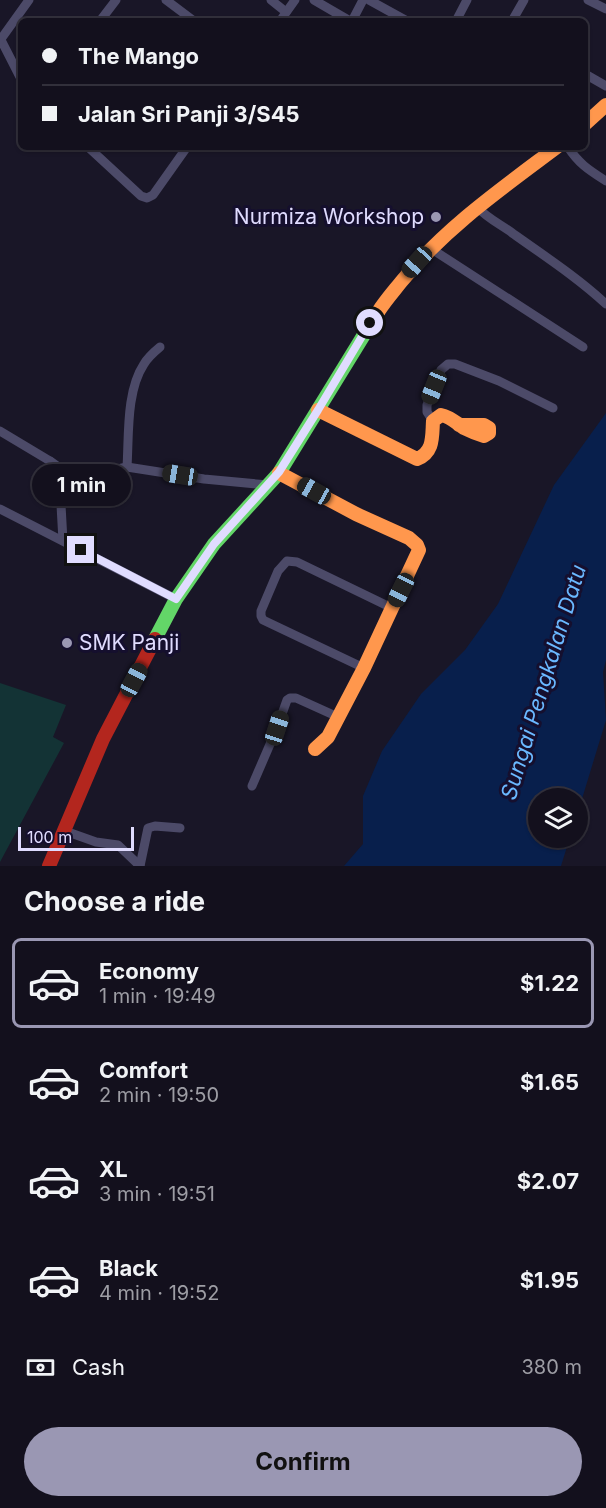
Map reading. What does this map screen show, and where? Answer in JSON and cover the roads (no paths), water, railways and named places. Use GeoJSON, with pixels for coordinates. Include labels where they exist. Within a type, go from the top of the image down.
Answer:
{"type":"FeatureCollection","features":[{"type":"Feature","properties":{"kind":"main road"},"geometry":{"type":"LineString","coordinates":[[588,121],[606,105]]}},
{"type":"Feature","properties":{"kind":"main road"},"geometry":{"type":"LineString","coordinates":[[49,866],[103,739],[176,599],[214,544],[279,472],[370,323],[405,275],[430,248],[477,207],[553,150]]}},
{"type":"Feature","properties":{"kind":"main road"},"geometry":{"type":"LineString","coordinates":[[318,410],[417,459],[424,457],[428,452],[433,439],[433,421],[441,415],[452,418],[459,424]]}},
{"type":"Feature","properties":{"kind":"main road"},"geometry":{"type":"LineString","coordinates":[[279,472],[366,520],[405,537],[419,547],[419,554],[364,668],[328,737],[315,749]]}},
{"type":"Feature","properties":{"kind":"street"},"geometry":{"type":"LineString","coordinates":[[18,73],[0,39],[29,0]]}},
{"type":"Feature","properties":{"kind":"street"},"geometry":{"type":"LineString","coordinates":[[102,18],[116,0]]}},
{"type":"Feature","properties":{"kind":"street"},"geometry":{"type":"LineString","coordinates":[[166,0],[190,18]]}},
{"type":"Feature","properties":{"kind":"street"},"geometry":{"type":"LineString","coordinates":[[271,0],[286,12]]}},
{"type":"Feature","properties":{"kind":"street"},"geometry":{"type":"LineString","coordinates":[[282,18],[295,0]]}},
{"type":"Feature","properties":{"kind":"street"},"geometry":{"type":"LineString","coordinates":[[314,0],[346,18]]}},
{"type":"Feature","properties":{"kind":"street"},"geometry":{"type":"LineString","coordinates":[[353,18],[363,0]]}},
{"type":"Feature","properties":{"kind":"street"},"geometry":{"type":"LineString","coordinates":[[369,0],[402,18]]}},
{"type":"Feature","properties":{"kind":"street"},"geometry":{"type":"LineString","coordinates":[[514,18],[524,0]]}},
{"type":"Feature","properties":{"kind":"street"},"geometry":{"type":"LineString","coordinates":[[588,0],[606,9]]}},
{"type":"Feature","properties":{"kind":"street"},"geometry":{"type":"LineString","coordinates":[[457,18],[465,1]]}},
{"type":"Feature","properties":{"kind":"street"},"geometry":{"type":"LineString","coordinates":[[588,76],[606,86]]}},
{"type":"Feature","properties":{"kind":"street"},"geometry":{"type":"LineString","coordinates":[[91,150],[141,196],[147,198],[153,195],[185,150]]}},
{"type":"Feature","properties":{"kind":"street"},"geometry":{"type":"LineString","coordinates":[[569,150],[581,164],[604,177]]}},
{"type":"Feature","properties":{"kind":"street"},"geometry":{"type":"LineString","coordinates":[[477,207],[485,216],[510,231],[579,281],[606,304]]}},
{"type":"Feature","properties":{"kind":"street"},"geometry":{"type":"LineString","coordinates":[[430,248],[583,347]]}},
{"type":"Feature","properties":{"kind":"street"},"geometry":{"type":"LineString","coordinates":[[127,467],[131,400],[135,384],[144,363],[160,347]]}},
{"type":"Feature","properties":{"kind":"street"},"geometry":{"type":"LineString","coordinates":[[433,421],[427,412],[427,405],[441,370],[448,363],[499,381],[554,408]]}},
{"type":"Feature","properties":{"kind":"street"},"geometry":{"type":"LineString","coordinates":[[0,431],[71,476],[127,467],[204,479],[268,485]]}},
{"type":"Feature","properties":{"kind":"street"},"geometry":{"type":"LineString","coordinates":[[50,461],[61,505],[63,541]]}},
{"type":"Feature","properties":{"kind":"street"},"geometry":{"type":"LineString","coordinates":[[0,510],[176,599]]}},
{"type":"Feature","properties":{"kind":"street"},"geometry":{"type":"LineString","coordinates":[[364,668],[263,620],[261,611],[278,571],[286,561],[297,562],[392,608]]}},
{"type":"Feature","properties":{"kind":"street"},"geometry":{"type":"LineString","coordinates":[[252,786],[287,700],[296,698],[338,717]]}},
{"type":"Feature","properties":{"kind":"street"},"geometry":{"type":"LineString","coordinates":[[140,866],[148,828],[155,826],[180,828]]}},
{"type":"Feature","properties":{"kind":"street"},"geometry":{"type":"LineString","coordinates":[[65,831],[96,842],[118,845],[140,866]]}},
{"type":"Feature","properties":{"kind":"water","name":"Sungai Pengkalan Datu"},"geometry":{"type":"Polygon","coordinates":[[[606,413],[606,660],[603,672],[606,720],[585,788],[528,788],[528,848],[567,848],[561,866],[344,866],[363,844],[363,796],[382,751],[421,694],[465,650],[498,604],[554,485],[606,413]]]}},
{"type":"Feature","properties":{"kind":"place","name":"Nurmiza Workshop"},"geometry":{"type":"Point","coordinates":[436,217]}},
{"type":"Feature","properties":{"kind":"place","name":"SMK Panji"},"geometry":{"type":"Point","coordinates":[67,643]}}]}
